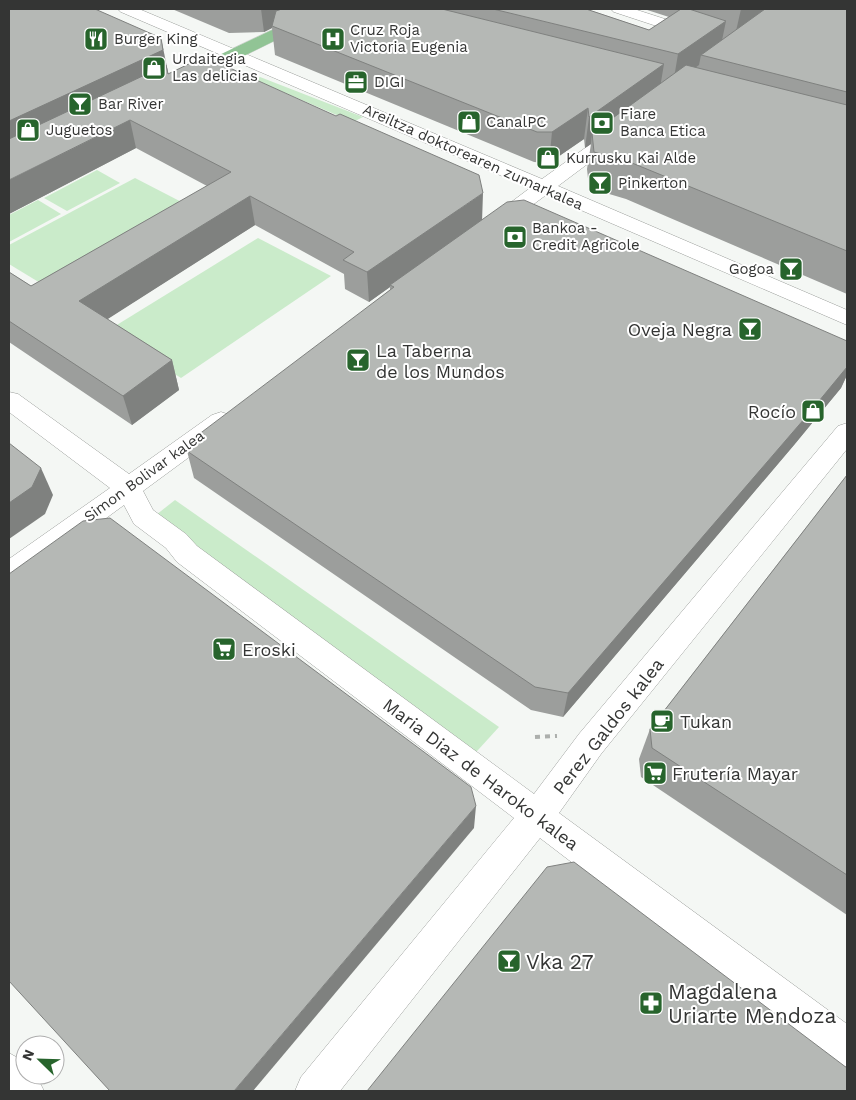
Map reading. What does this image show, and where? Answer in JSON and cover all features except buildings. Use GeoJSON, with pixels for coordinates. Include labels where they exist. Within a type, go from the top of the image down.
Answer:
{"type":"FeatureCollection","features":[{"type":"Feature","properties":{"kind":"main road"},"geometry":{"type":"LineString","coordinates":[[170,85],[328,9]]}},
{"type":"Feature","properties":{"kind":"street","name":"Areiltza doktorearen zumarkalea"},"geometry":{"type":"LineString","coordinates":[[126,9],[847,318]]}},
{"type":"Feature","properties":{"kind":"street"},"geometry":{"type":"LineString","coordinates":[[619,9],[706,38]]}},
{"type":"Feature","properties":{"kind":"street"},"geometry":{"type":"LineString","coordinates":[[480,234],[636,120]]}},
{"type":"Feature","properties":{"kind":"street"},"geometry":{"type":"LineString","coordinates":[[9,400],[128,488]]}},
{"type":"Feature","properties":{"kind":"street","name":"Simon Bolivar kalea"},"geometry":{"type":"LineString","coordinates":[[9,574],[234,412]]}},
{"type":"Feature","properties":{"kind":"street","name":"Perez Galdos kalea"},"geometry":{"type":"LineString","coordinates":[[315,1091],[538,815],[590,744],[847,432]]}},
{"type":"Feature","properties":{"kind":"street","name":"Maria Diaz de Haroko kalea"},"geometry":{"type":"LineString","coordinates":[[128,488],[143,517],[176,541],[187,554],[847,1048]]}},
{"type":"Feature","properties":{"kind":"street"},"geometry":{"type":"LineString","coordinates":[[9,1073],[24,1091]]}},
{"type":"Feature","properties":{"kind":"green space"},"geometry":{"type":"Polygon","coordinates":[[[260,77],[363,117],[353,122],[255,80],[260,77]]]}},
{"type":"Feature","properties":{"kind":"green space"},"geometry":{"type":"Polygon","coordinates":[[[97,170],[120,183],[67,211],[44,198],[97,170]]]}},
{"type":"Feature","properties":{"kind":"green space"},"geometry":{"type":"Polygon","coordinates":[[[135,178],[197,210],[55,292],[9,264],[9,245],[135,178]]]}},
{"type":"Feature","properties":{"kind":"green space"},"geometry":{"type":"Polygon","coordinates":[[[38,200],[61,214],[9,242],[9,215],[38,200]]]}},
{"type":"Feature","properties":{"kind":"green space"},"geometry":{"type":"Polygon","coordinates":[[[258,238],[331,276],[181,378],[107,331],[258,238]]]}},
{"type":"Feature","properties":{"kind":"green space"},"geometry":{"type":"Polygon","coordinates":[[[175,500],[499,727],[468,761],[142,526],[175,500]]]}},
{"type":"Feature","properties":{"kind":"place","name":"Burger King"},"geometry":{"type":"Point","coordinates":[96,39]}},
{"type":"Feature","properties":{"kind":"place","name":"Cruz Roja Victoria Eugenia"},"geometry":{"type":"Point","coordinates":[333,39]}},
{"type":"Feature","properties":{"kind":"place","name":"Urdaitegia Las delicias"},"geometry":{"type":"Point","coordinates":[154,68]}},
{"type":"Feature","properties":{"kind":"place","name":"DIGI"},"geometry":{"type":"Point","coordinates":[356,82]}},
{"type":"Feature","properties":{"kind":"place","name":"Bar River"},"geometry":{"type":"Point","coordinates":[80,104]}},
{"type":"Feature","properties":{"kind":"place","name":"CanalPC"},"geometry":{"type":"Point","coordinates":[469,122]}},
{"type":"Feature","properties":{"kind":"place","name":"Fiare Banca Etica"},"geometry":{"type":"Point","coordinates":[602,123]}},
{"type":"Feature","properties":{"kind":"place","name":"Juguetos"},"geometry":{"type":"Point","coordinates":[28,130]}},
{"type":"Feature","properties":{"kind":"place","name":"Kurrusku Kai Alde"},"geometry":{"type":"Point","coordinates":[548,158]}},
{"type":"Feature","properties":{"kind":"place","name":"Pinkerton"},"geometry":{"type":"Point","coordinates":[600,183]}},
{"type":"Feature","properties":{"kind":"place","name":"Bankoa - Credit Agricole"},"geometry":{"type":"Point","coordinates":[515,237]}},
{"type":"Feature","properties":{"kind":"place","name":"Gogoa"},"geometry":{"type":"Point","coordinates":[791,269]}},
{"type":"Feature","properties":{"kind":"place","name":"Oveja Negra"},"geometry":{"type":"Point","coordinates":[750,329]}},
{"type":"Feature","properties":{"kind":"place","name":"La Taberna de los Mundos"},"geometry":{"type":"Point","coordinates":[358,360]}},
{"type":"Feature","properties":{"kind":"place","name":"Rocío"},"geometry":{"type":"Point","coordinates":[813,411]}},
{"type":"Feature","properties":{"kind":"place","name":"Eroski"},"geometry":{"type":"Point","coordinates":[224,649]}},
{"type":"Feature","properties":{"kind":"place","name":"Tukan"},"geometry":{"type":"Point","coordinates":[662,721]}},
{"type":"Feature","properties":{"kind":"place","name":"Frutería Mayar"},"geometry":{"type":"Point","coordinates":[655,773]}},
{"type":"Feature","properties":{"kind":"place","name":"Vka 27"},"geometry":{"type":"Point","coordinates":[509,961]}},
{"type":"Feature","properties":{"kind":"place","name":"Magdalena Uriarte Mendoza"},"geometry":{"type":"Point","coordinates":[651,1003]}}]}
